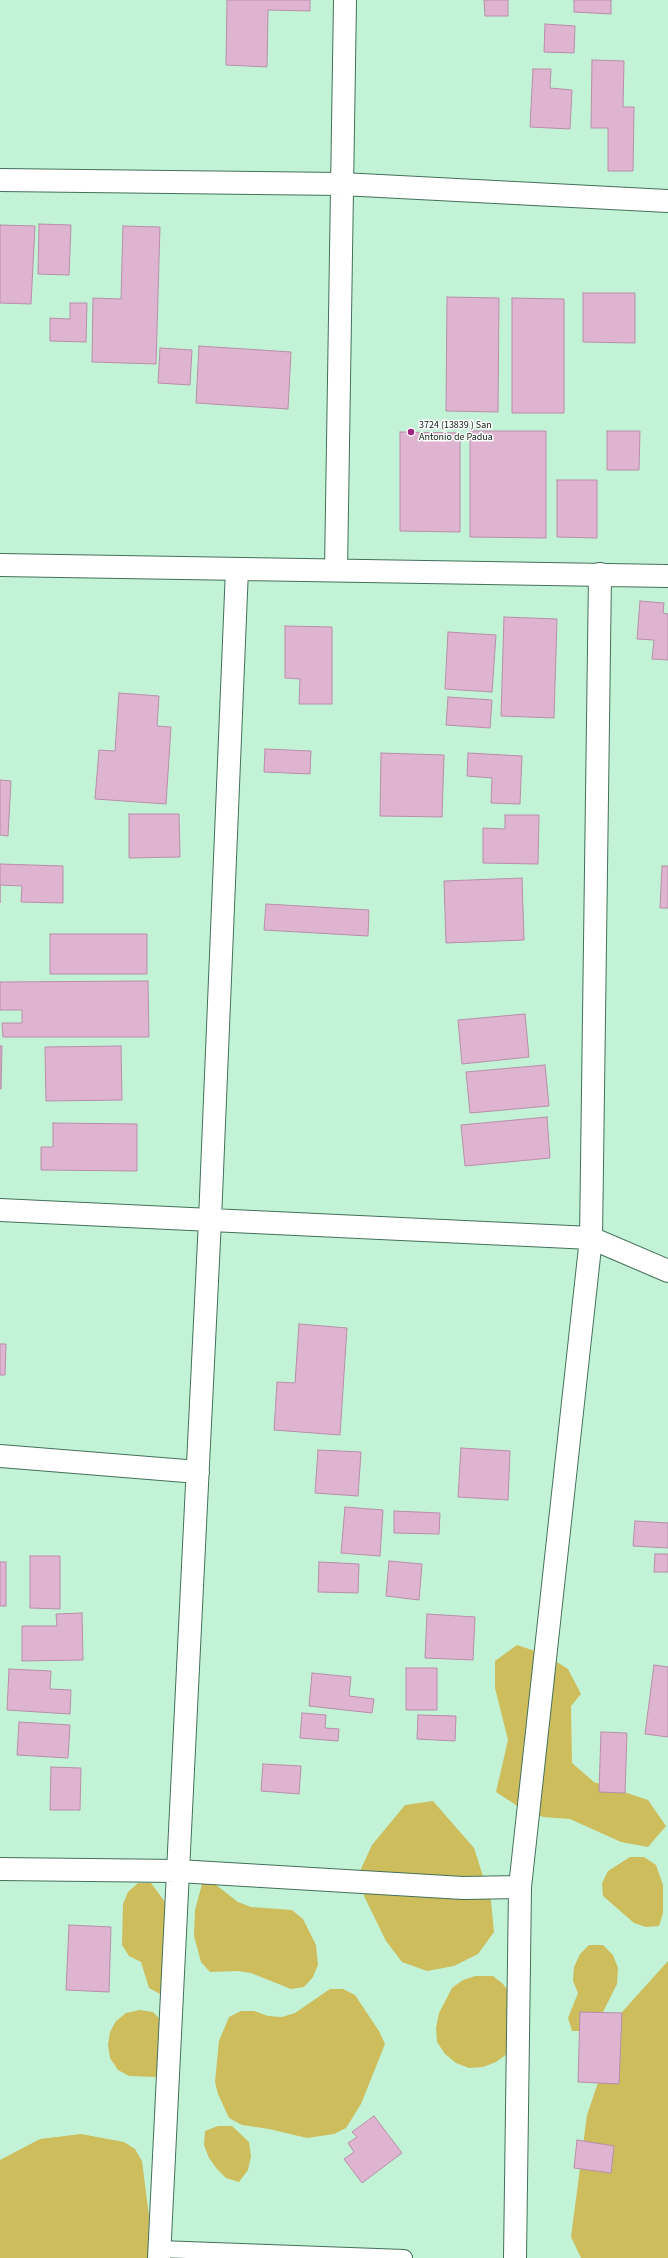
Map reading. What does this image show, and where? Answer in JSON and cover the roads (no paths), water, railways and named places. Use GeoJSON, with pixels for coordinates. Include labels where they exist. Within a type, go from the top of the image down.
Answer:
{"type":"FeatureCollection","features":[{"type":"Feature","properties":{"kind":"street"},"geometry":{"type":"LineString","coordinates":[[336,570],[345,0]]}},
{"type":"Feature","properties":{"kind":"street"},"geometry":{"type":"LineString","coordinates":[[0,180],[342,184],[668,201]]}},
{"type":"Feature","properties":{"kind":"street"},"geometry":{"type":"LineString","coordinates":[[0,565],[668,576]]}},
{"type":"Feature","properties":{"kind":"street"},"geometry":{"type":"LineString","coordinates":[[159,2254],[210,1220],[236,569]]}},
{"type":"Feature","properties":{"kind":"street"},"geometry":{"type":"LineString","coordinates":[[515,2258],[520,1887],[591,1238],[600,574]]}},
{"type":"Feature","properties":{"kind":"street"},"geometry":{"type":"LineString","coordinates":[[0,1210],[591,1238],[668,1271]]}},
{"type":"Feature","properties":{"kind":"street"},"geometry":{"type":"LineString","coordinates":[[0,1456],[198,1472]]}},
{"type":"Feature","properties":{"kind":"street"},"geometry":{"type":"LineString","coordinates":[[0,1869],[178,1871],[463,1888],[520,1887]]}},
{"type":"Feature","properties":{"kind":"lane"},"geometry":{"type":"LineString","coordinates":[[159,2254],[404,2258]]}},
{"type":"Feature","properties":{"kind":"place","name":"3724 (13839 ) San Antonio de Padua"},"geometry":{"type":"Point","coordinates":[411,432]}}]}
